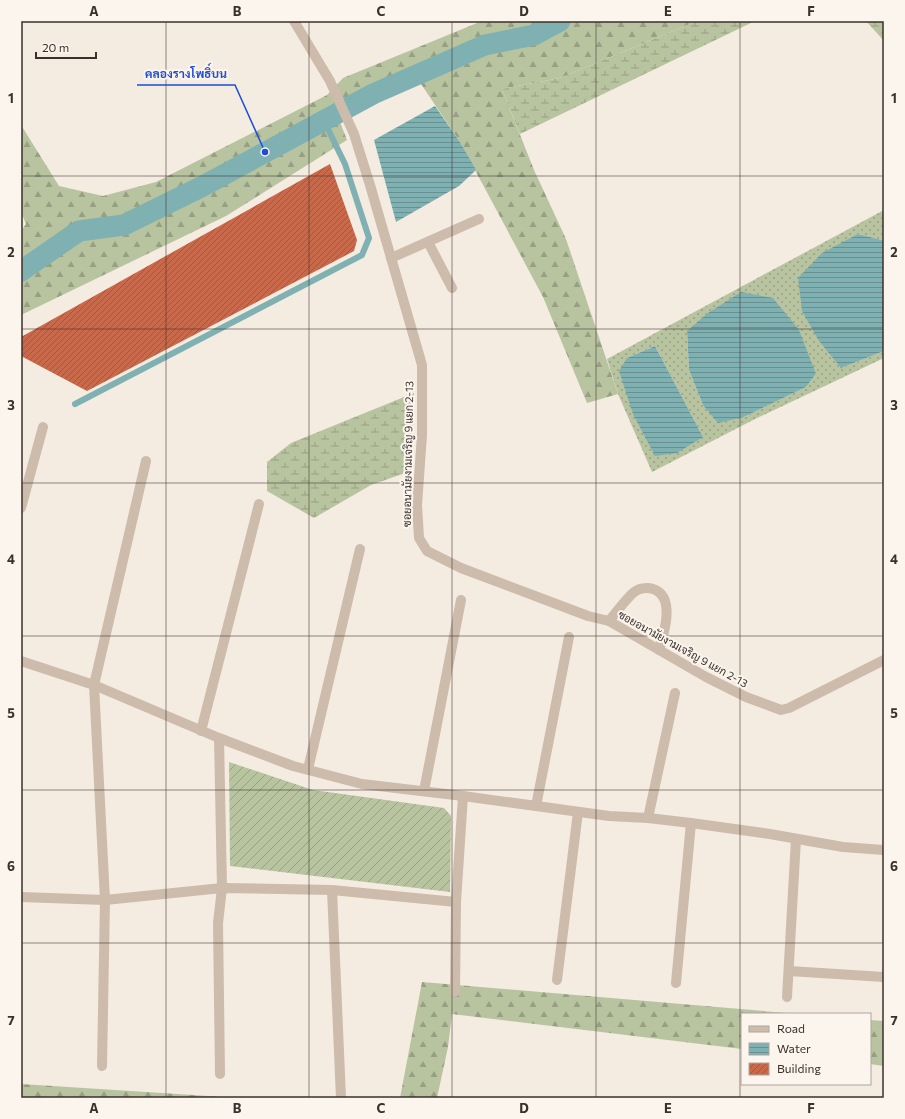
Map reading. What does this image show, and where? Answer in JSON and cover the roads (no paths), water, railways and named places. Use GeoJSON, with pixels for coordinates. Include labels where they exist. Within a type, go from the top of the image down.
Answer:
{"type":"FeatureCollection","features":[{"type":"Feature","properties":{"kind":"street","name":"ซอยอนามัยงามเจริญ 9 แยก 2-13"},"geometry":{"type":"LineString","coordinates":[[294,21],[330,81],[354,134],[422,365],[422,435],[417,505],[418,533],[422,544],[427,551],[460,568],[588,616],[609,621],[713,680],[746,697],[781,710],[789,708],[884,660]]}},
{"type":"Feature","properties":{"kind":"street"},"geometry":{"type":"LineString","coordinates":[[391,258],[479,219]]}},
{"type":"Feature","properties":{"kind":"street"},"geometry":{"type":"LineString","coordinates":[[428,242],[452,288]]}},
{"type":"Feature","properties":{"kind":"street"},"geometry":{"type":"LineString","coordinates":[[21,508],[43,427]]}},
{"type":"Feature","properties":{"kind":"street"},"geometry":{"type":"LineString","coordinates":[[102,1066],[105,900],[94,685],[146,461]]}},
{"type":"Feature","properties":{"kind":"street"},"geometry":{"type":"LineString","coordinates":[[201,731],[259,504]]}},
{"type":"Feature","properties":{"kind":"street"},"geometry":{"type":"LineString","coordinates":[[308,770],[360,549]]}},
{"type":"Feature","properties":{"kind":"street"},"geometry":{"type":"LineString","coordinates":[[609,621],[634,592],[648,587],[658,590],[666,600],[667,616],[666,628],[660,650]]}},
{"type":"Feature","properties":{"kind":"street"},"geometry":{"type":"LineString","coordinates":[[424,791],[461,600]]}},
{"type":"Feature","properties":{"kind":"street"},"geometry":{"type":"LineString","coordinates":[[536,806],[569,637]]}},
{"type":"Feature","properties":{"kind":"street"},"geometry":{"type":"LineString","coordinates":[[21,661],[94,685],[201,731],[293,766],[362,784],[609,816],[648,818],[691,823],[770,834],[843,847],[884,850]]}},
{"type":"Feature","properties":{"kind":"street"},"geometry":{"type":"LineString","coordinates":[[648,818],[675,693]]}},
{"type":"Feature","properties":{"kind":"street"},"geometry":{"type":"LineString","coordinates":[[219,738],[222,888],[218,923],[220,1074]]}},
{"type":"Feature","properties":{"kind":"street"},"geometry":{"type":"LineString","coordinates":[[455,992],[456,902],[463,796]]}},
{"type":"Feature","properties":{"kind":"street"},"geometry":{"type":"LineString","coordinates":[[557,980],[578,812]]}},
{"type":"Feature","properties":{"kind":"street"},"geometry":{"type":"LineString","coordinates":[[676,983],[691,823]]}},
{"type":"Feature","properties":{"kind":"street"},"geometry":{"type":"LineString","coordinates":[[787,997],[796,839]]}},
{"type":"Feature","properties":{"kind":"street"},"geometry":{"type":"LineString","coordinates":[[21,898],[105,900],[222,888],[332,890],[456,902]]}},
{"type":"Feature","properties":{"kind":"street"},"geometry":{"type":"LineString","coordinates":[[332,890],[341,1098]]}},
{"type":"Feature","properties":{"kind":"street"},"geometry":{"type":"LineString","coordinates":[[788,971],[884,977]]}},
{"type":"Feature","properties":{"kind":"water"},"geometry":{"type":"Polygon","coordinates":[[[435,106],[460,142],[476,170],[459,186],[396,222],[374,140],[435,106]]]}},
{"type":"Feature","properties":{"kind":"water"},"geometry":{"type":"Polygon","coordinates":[[[858,234],[882,240],[884,242],[884,351],[841,368],[819,341],[802,311],[798,278],[822,253],[858,234]]]}},
{"type":"Feature","properties":{"kind":"water"},"geometry":{"type":"Polygon","coordinates":[[[741,292],[773,298],[799,330],[816,374],[806,387],[744,417],[718,423],[703,405],[689,370],[687,331],[708,313],[741,292]]]}},
{"type":"Feature","properties":{"kind":"water"},"geometry":{"type":"Polygon","coordinates":[[[655,346],[703,437],[677,453],[655,456],[633,414],[619,371],[627,358],[655,346]]]}},
{"type":"Feature","properties":{"kind":"waterway"},"geometry":{"type":"LineString","coordinates":[[21,271],[79,231],[124,225],[203,186],[373,94],[485,45],[534,35],[560,21]]}},
{"type":"Feature","properties":{"kind":"waterway"},"geometry":{"type":"LineString","coordinates":[[75,404],[362,255],[369,238],[345,164],[324,121]]}},
{"type":"Feature","properties":{"kind":"place","name":"คลองรางโพธิ์บน"},"geometry":{"type":"Point","coordinates":[265,152]}}]}
